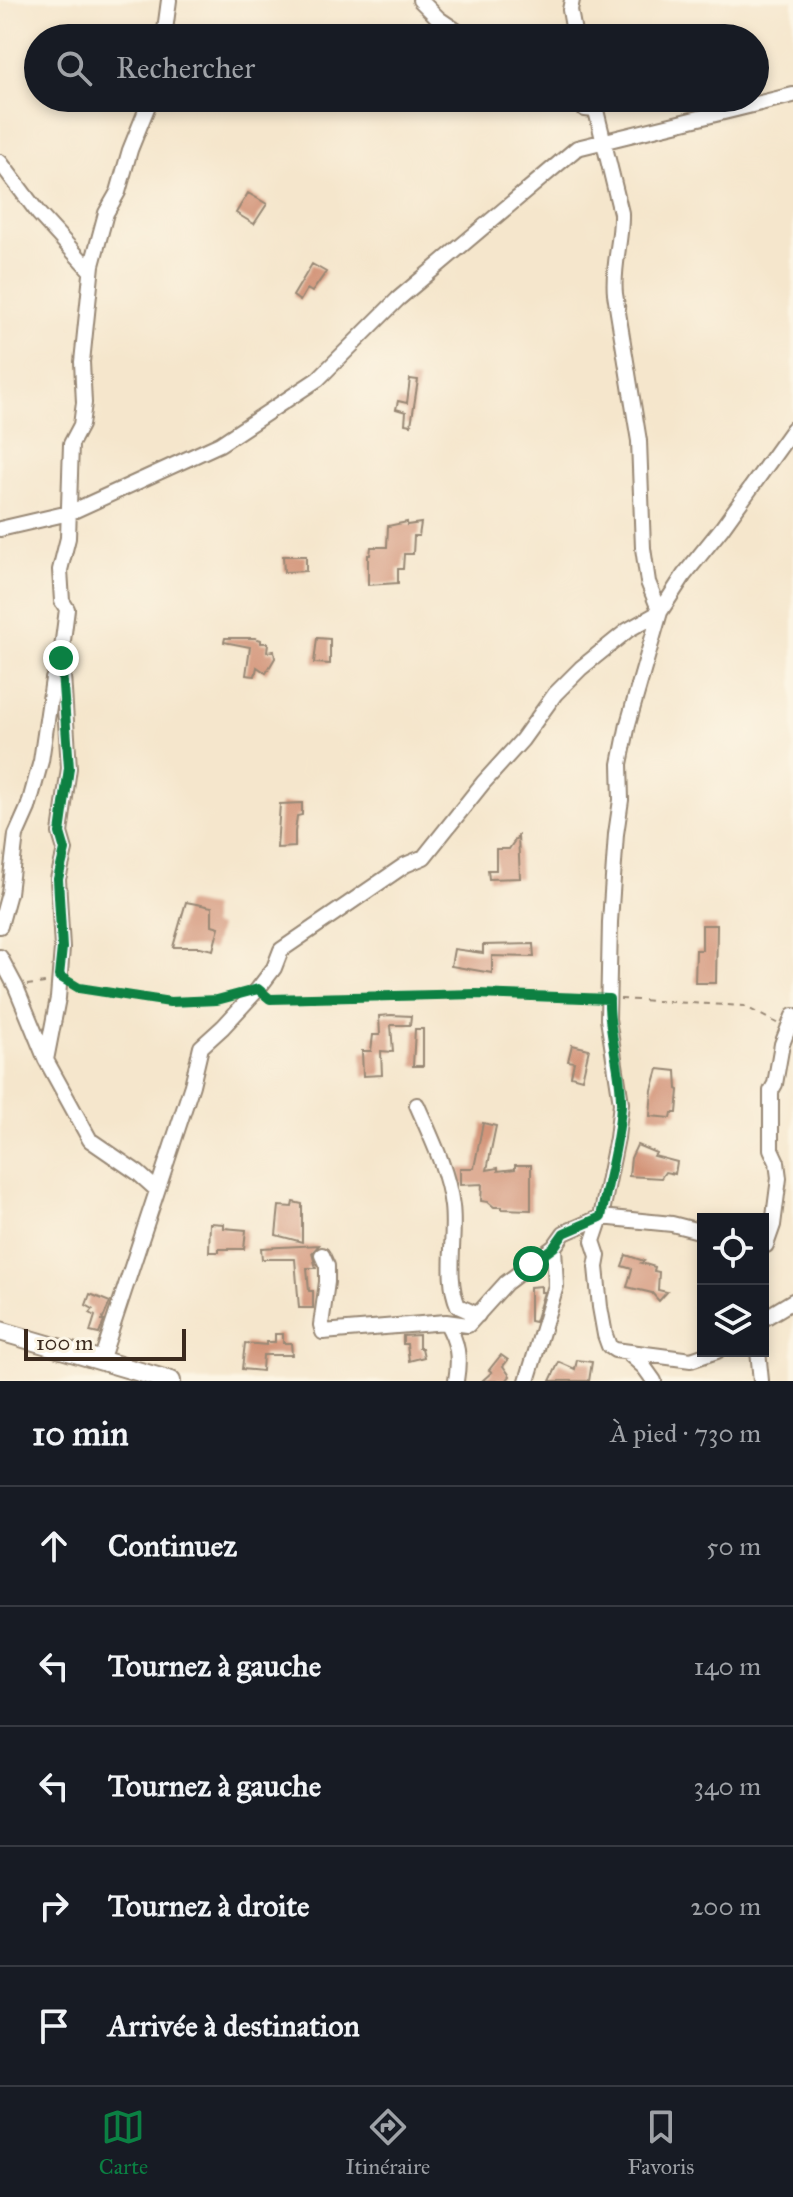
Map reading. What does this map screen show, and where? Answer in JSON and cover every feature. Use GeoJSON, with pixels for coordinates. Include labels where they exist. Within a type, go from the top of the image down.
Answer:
{"type":"FeatureCollection","features":[{"type":"Feature","properties":{"kind":"main road"},"geometry":{"type":"LineString","coordinates":[[0,1331],[171,1381]]}},
{"type":"Feature","properties":{"kind":"street"},"geometry":{"type":"LineString","coordinates":[[166,24],[169,0]]}},
{"type":"Feature","properties":{"kind":"street"},"geometry":{"type":"LineString","coordinates":[[420,0],[446,24]]}},
{"type":"Feature","properties":{"kind":"street"},"geometry":{"type":"LineString","coordinates":[[572,0],[572,24]]}},
{"type":"Feature","properties":{"kind":"street"},"geometry":{"type":"LineString","coordinates":[[769,101],[793,95]]}},
{"type":"Feature","properties":{"kind":"street"},"geometry":{"type":"LineString","coordinates":[[0,926],[9,893],[16,835],[33,794],[50,716],[53,679],[60,664],[67,609],[62,601],[60,570],[68,538],[71,444],[81,425],[84,403],[82,349],[91,271],[106,213],[118,192],[145,112]]}},
{"type":"Feature","properties":{"kind":"street"},"geometry":{"type":"LineString","coordinates":[[596,112],[621,213],[622,226],[614,274],[615,294],[639,441],[643,548],[648,582],[660,612]]}},
{"type":"Feature","properties":{"kind":"street"},"geometry":{"type":"LineString","coordinates":[[0,529],[69,513],[220,444],[318,379],[398,299],[577,148],[724,112]]}},
{"type":"Feature","properties":{"kind":"street"},"geometry":{"type":"LineString","coordinates":[[0,162],[39,214],[91,271]]}},
{"type":"Feature","properties":{"kind":"street"},"geometry":{"type":"LineString","coordinates":[[700,1357],[691,1360],[615,1350],[609,1346],[602,1324],[596,1267],[598,1256],[593,1241],[601,1217],[621,1103],[608,1019],[616,834],[621,800],[620,764],[628,724],[660,612],[793,429]]}},
{"type":"Feature","properties":{"kind":"street"},"geometry":{"type":"LineString","coordinates":[[101,1361],[192,1085],[201,1047],[258,989],[274,968],[281,950],[405,865],[424,857],[522,740],[555,694],[628,630],[660,612]]}},
{"type":"Feature","properties":{"kind":"street"},"geometry":{"type":"LineString","coordinates":[[46,1060],[62,948],[58,879],[65,850],[60,833],[69,768],[60,664]]}},
{"type":"Feature","properties":{"kind":"street"},"geometry":{"type":"LineString","coordinates":[[0,957],[46,1060],[90,1140],[157,1190]]}},
{"type":"Feature","properties":{"kind":"street"},"geometry":{"type":"LineString","coordinates":[[769,1236],[779,1178],[771,1149],[771,1091],[785,1073],[782,1044],[790,1022]]}},
{"type":"Feature","properties":{"kind":"street"},"geometry":{"type":"LineString","coordinates":[[417,1105],[447,1178],[454,1247],[453,1293],[458,1306],[478,1315]]}},
{"type":"Feature","properties":{"kind":"street"},"geometry":{"type":"LineString","coordinates":[[322,1255],[327,1266],[321,1325],[323,1332],[446,1322],[468,1325],[506,1283],[554,1247],[564,1233],[601,1217],[672,1224],[697,1230]]}},
{"type":"Feature","properties":{"kind":"street"},"geometry":{"type":"LineString","coordinates":[[527,1381],[556,1286],[554,1247]]}},
{"type":"Feature","properties":{"kind":"street"},"geometry":{"type":"LineString","coordinates":[[769,1315],[793,1301]]}},
{"type":"Feature","properties":{"kind":"street"},"geometry":{"type":"LineString","coordinates":[[446,1322],[456,1339],[459,1356],[456,1381]]}},
{"type":"Feature","properties":{"kind":"street"},"geometry":{"type":"LineString","coordinates":[[627,1352],[654,1381]]}},
{"type":"Feature","properties":{"kind":"street"},"geometry":{"type":"LineString","coordinates":[[759,1357],[761,1381]]}},
{"type":"Feature","properties":{"kind":"path"},"geometry":{"type":"LineString","coordinates":[[16,987],[46,982],[59,976],[79,988],[170,1002],[217,1000],[258,989],[270,999],[477,994],[609,999],[744,1006],[790,1022]]}},
{"type":"Feature","properties":{"kind":"building"},"geometry":{"type":"Polygon","coordinates":[[[248,193],[267,204],[254,224],[236,213],[248,193]]]}},
{"type":"Feature","properties":{"kind":"building"},"geometry":{"type":"Polygon","coordinates":[[[312,264],[326,272],[312,292],[307,289],[300,301],[293,296],[312,264]]]}},
{"type":"Feature","properties":{"kind":"building"},"geometry":{"type":"Polygon","coordinates":[[[410,379],[418,380],[411,425],[405,424],[406,412],[396,409],[398,401],[407,403],[410,379]]]}},
{"type":"Feature","properties":{"kind":"building"},"geometry":{"type":"Polygon","coordinates":[[[407,522],[407,525],[421,523],[419,536],[414,536],[413,554],[404,554],[403,569],[398,569],[398,583],[368,585],[371,547],[387,547],[388,526],[407,522]]]}},
{"type":"Feature","properties":{"kind":"building"},"geometry":{"type":"Polygon","coordinates":[[[283,556],[306,556],[306,571],[284,572],[283,556]]]}},
{"type":"Feature","properties":{"kind":"building"},"geometry":{"type":"Polygon","coordinates":[[[225,638],[255,638],[261,643],[268,643],[267,652],[274,651],[275,658],[266,673],[257,667],[255,676],[246,675],[250,647],[224,642],[225,638]]]}},
{"type":"Feature","properties":{"kind":"building"},"geometry":{"type":"Polygon","coordinates":[[[317,638],[330,639],[330,664],[314,663],[317,638]]]}},
{"type":"Feature","properties":{"kind":"building"},"geometry":{"type":"Polygon","coordinates":[[[302,803],[302,815],[297,816],[295,847],[277,848],[280,804],[302,803]]]}},
{"type":"Feature","properties":{"kind":"building"},"geometry":{"type":"Polygon","coordinates":[[[518,836],[520,878],[489,879],[488,870],[496,870],[496,849],[509,849],[518,836]]]}},
{"type":"Feature","properties":{"kind":"building"},"geometry":{"type":"Polygon","coordinates":[[[186,902],[212,907],[212,925],[219,927],[213,950],[173,947],[186,902]]]}},
{"type":"Feature","properties":{"kind":"building"},"geometry":{"type":"Polygon","coordinates":[[[702,925],[717,925],[716,983],[695,983],[696,950],[702,950],[702,925]]]}},
{"type":"Feature","properties":{"kind":"building"},"geometry":{"type":"Polygon","coordinates":[[[533,944],[534,957],[492,956],[492,973],[451,966],[454,949],[483,953],[483,945],[533,944]]]}},
{"type":"Feature","properties":{"kind":"building"},"geometry":{"type":"Polygon","coordinates":[[[379,1016],[411,1016],[410,1025],[391,1025],[393,1052],[381,1051],[382,1075],[363,1076],[362,1051],[371,1051],[373,1035],[380,1035],[379,1016]]]}},
{"type":"Feature","properties":{"kind":"building"},"geometry":{"type":"Polygon","coordinates":[[[415,1029],[423,1029],[423,1066],[413,1066],[415,1029]]]}},
{"type":"Feature","properties":{"kind":"building"},"geometry":{"type":"Polygon","coordinates":[[[572,1045],[589,1049],[582,1079],[571,1076],[574,1062],[568,1061],[572,1045]]]}},
{"type":"Feature","properties":{"kind":"building"},"geometry":{"type":"Polygon","coordinates":[[[658,1069],[676,1071],[679,1090],[677,1113],[672,1113],[671,1118],[650,1116],[658,1069]]]}},
{"type":"Feature","properties":{"kind":"building"},"geometry":{"type":"Polygon","coordinates":[[[483,1123],[496,1126],[487,1170],[531,1165],[531,1210],[494,1207],[481,1201],[482,1184],[460,1185],[460,1168],[474,1168],[483,1123]]]}},
{"type":"Feature","properties":{"kind":"building"},"geometry":{"type":"Polygon","coordinates":[[[637,1145],[656,1153],[654,1156],[677,1162],[675,1174],[665,1172],[661,1178],[629,1176],[631,1158],[637,1145]]]}},
{"type":"Feature","properties":{"kind":"building"},"geometry":{"type":"Polygon","coordinates":[[[293,1202],[302,1204],[302,1242],[276,1235],[279,1206],[292,1207],[293,1202]]]}},
{"type":"Feature","properties":{"kind":"building"},"geometry":{"type":"Polygon","coordinates":[[[210,1223],[246,1230],[244,1249],[209,1252],[210,1223]]]}},
{"type":"Feature","properties":{"kind":"building"},"geometry":{"type":"Polygon","coordinates":[[[319,1245],[312,1253],[316,1268],[307,1268],[309,1291],[313,1291],[313,1308],[299,1308],[295,1259],[262,1259],[261,1248],[319,1245]]]}},
{"type":"Feature","properties":{"kind":"building"},"geometry":{"type":"Polygon","coordinates":[[[626,1255],[644,1261],[641,1263],[655,1267],[654,1271],[659,1272],[658,1290],[667,1292],[659,1301],[652,1293],[627,1287],[632,1269],[622,1266],[626,1255]]]}},
{"type":"Feature","properties":{"kind":"building"},"geometry":{"type":"Polygon","coordinates":[[[541,1286],[541,1292],[544,1292],[535,1322],[530,1321],[530,1287],[541,1286]]]}},
{"type":"Feature","properties":{"kind":"building"},"geometry":{"type":"Polygon","coordinates":[[[90,1294],[110,1302],[99,1334],[90,1332],[95,1316],[90,1313],[93,1309],[86,1305],[90,1294]]]}},
{"type":"Feature","properties":{"kind":"building"},"geometry":{"type":"Polygon","coordinates":[[[275,1334],[283,1334],[283,1343],[291,1343],[292,1355],[263,1355],[262,1371],[242,1369],[245,1343],[266,1345],[266,1342],[275,1342],[275,1334]]]}},
{"type":"Feature","properties":{"kind":"building"},"geometry":{"type":"Polygon","coordinates":[[[419,1335],[419,1348],[422,1348],[424,1357],[409,1361],[403,1336],[419,1335]]]}},
{"type":"Feature","properties":{"kind":"building"},"geometry":{"type":"Polygon","coordinates":[[[501,1355],[508,1360],[503,1366],[510,1376],[506,1381],[482,1381],[492,1372],[489,1370],[501,1355]]]}},
{"type":"Feature","properties":{"kind":"building"},"geometry":{"type":"Polygon","coordinates":[[[577,1360],[592,1362],[589,1381],[550,1381],[559,1362],[575,1369],[577,1360]]]}},
{"type":"Feature","properties":{"kind":"route"},"geometry":{"type":"LineString","coordinates":[[61,658],[69,768],[60,833],[65,850],[57,891],[62,948],[59,976],[79,988],[170,1002],[217,1000],[258,989],[270,999],[477,994],[609,999],[608,1019],[621,1103],[601,1217],[564,1233],[554,1247],[531,1264]]}}]}
